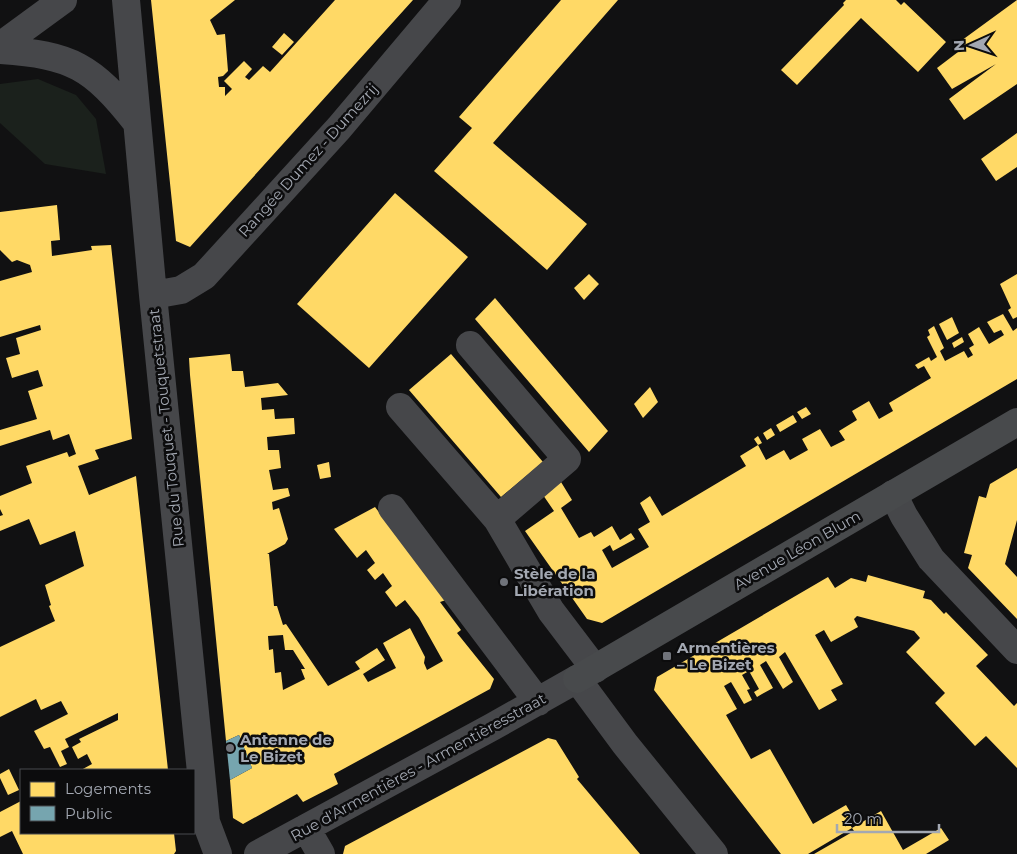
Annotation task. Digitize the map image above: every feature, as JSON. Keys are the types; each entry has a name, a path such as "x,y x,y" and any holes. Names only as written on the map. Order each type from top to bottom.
{"main road":[{"name":"Avenue Léon Blum","path":"586,674 1017,422"}],"street":[{"path":"0,46 63,0"},
{"name":"Rue du Touquet - Touquetstraat","path":"126,0 153,295 206,822 218,854"},
{"name":"Rangée Dumez - Dumezrij","path":"153,295 181,290 204,276 339,128 447,0"},
{"path":"0,50 42,54 61,59 79,67 109,90 137,123"},
{"path":"470,344 567,459 497,519"},
{"path":"400,407 497,519 625,744 714,854"},
{"path":"893,494 904,516 931,559 1017,650"},
{"path":"392,508 538,702"},
{"name":"Rue d'Armentières - Armentièresstraat","path":"258,854 586,674"},
{"path":"306,828 321,854"}],"shaded area":[{"path":"38,79 76,95 96,119 106,174 45,164 0,123 0,84"}],"building: Logements":[{"path":"151,0 235,0 210,20 217,35 225,34 228,71 223,76 218,77 219,87 225,87 225,96 232,89 224,81 244,61 252,69 245,77 249,80 263,66 270,72 335,0 413,0 190,247 176,241"},
{"path":"561,0 618,0 493,143 587,224 547,270 434,171 472,128 459,117"},
{"path":"846,0 896,0 901,5 904,2 946,42 918,72 861,18 797,85 781,70 844,5 843,3"},
{"path":"1017,0 1017,84 964,120 949,99 996,64 952,89 937,68 958,52 954,46"},
{"path":"284,33 294,42 282,55 272,47"},
{"path":"1017,133 1017,167 996,181 981,159"},
{"path":"395,193 468,257 369,368 297,304"},
{"path":"57,205 60,240 51,241 52,256 92,250 91,246 111,245 132,439 95,450 99,459 78,466 89,495 136,476 168,769 83,769 92,764 87,754 78,759 72,747 81,742 79,739 118,720 118,713 65,739 69,747 61,751 67,764 60,767 50,747 44,749 34,731 68,714 61,701 41,710 36,699 0,717 0,647 55,621 49,606 51,605 45,585 84,566 75,531 40,545 29,519 0,531 0,516 3,515 0,509 0,496 32,483 26,466 67,452 69,457 76,454 69,434 53,440 50,430 0,446 0,430 37,419 28,391 43,386 38,370 12,378 6,358 20,354 16,338 41,330 40,325 0,337 0,281 32,272 30,265 17,260 12,262 0,250 0,212"},
{"path":"589,274 599,284 584,300 574,288"},
{"path":"1017,274 1017,317 1013,319 1008,310 1011,308 1000,284"},
{"path":"495,298 608,431 589,452 475,319"},
{"path":"1003,314 1013,331 1017,328 1017,379 602,623 587,619 525,531 554,511 543,495 561,482 572,500 561,508 579,538 591,532 594,537 612,526 620,540 631,533 635,539 613,551 610,545 602,550 612,568 649,547 638,529 650,522 640,503 650,496 662,516 746,466 740,456 758,445 766,460 784,450 790,460 808,450 802,439 820,429 831,447 845,440 839,431 857,420 852,411 869,401 879,419 893,411 889,403 931,378 924,366 918,369 915,365 929,357 931,361 937,357 927,337 930,335 928,330 934,326 944,348 940,351 945,361 964,351 968,358 973,355 969,348 974,345 968,334 979,327 989,344 1004,335 1001,330 994,333 987,322"},
{"path":"952,317 959,333 947,340 939,324"},
{"path":"962,337 964,342 954,348 952,343"},
{"path":"230,354 232,371 243,371 245,387 278,383 288,395 261,398 262,410 274,409 275,419 294,418 295,434 267,437 268,450 279,450 281,468 269,470 273,490 288,488 290,496 272,502 273,510 279,508 288,539 285,544 267,554 269,554 274,606 277,606 283,625 286,624 328,686 360,669 355,662 377,648 385,660 363,674 368,682 396,668 383,643 410,628 425,657 424,663 427,670 443,661 419,618 405,600 396,607 385,592 392,586 383,573 375,580 367,570 375,563 366,550 357,558 334,529 375,507 446,600 440,602 461,630 457,633 494,679 490,689 334,774 338,784 303,802 297,794 243,824 233,818 230,780 252,768 239,735 226,741 189,358","holes":["283,635 285,650 293,650 305,669 301,669 305,679 283,690 281,672 275,673 273,649 269,650 268,636"]},
{"path":"451,354 543,462 501,497 409,390"},
{"path":"650,387 658,402 643,418 634,404"},
{"path":"806,407 811,414 802,419 797,412"},
{"path":"793,415 797,422 780,432 776,425"},
{"path":"771,428 775,435 767,440 763,433"},
{"path":"758,436 762,443 758,445 754,439"},
{"path":"329,462 331,477 320,479 317,465"},
{"path":"1017,468 1017,520 1005,564 1017,577 1017,619 968,568 972,555 964,553 979,496 986,498 990,484"},
{"path":"868,575 925,591 923,598 931,600 944,614 946,612 988,655 976,666 1014,706 1017,703 1017,768 986,736 975,746 935,703 945,693 906,652 920,638 914,631 857,616 854,619 858,627 831,642 824,630 815,635 843,684 831,690 837,700 819,710 785,652 779,657 793,682 783,689 766,661 760,665 773,688 757,697 754,692 759,689 749,671 742,675 750,689 747,690 752,700 744,704 731,682 724,686 737,709 726,715 751,759 770,749 813,824 846,805 852,815 846,818 852,828 808,854 781,854 654,690 657,677 828,577 835,588 851,578 866,582"},
{"path":"548,738 556,740 579,777 577,779 640,854 343,854 345,846"},
{"path":"9,769 19,790 8,795 0,774"},
{"path":"20,802 20,834 174,834 176,851 174,854 23,854 12,831 0,837 0,812"},
{"path":"881,811 903,850 941,828 949,840 926,854 814,854 854,831 852,828"}],"building: Public":[{"path":"239,735 252,768 230,780 226,741"}],"place":[{"name":"Stèle de la Libération","path":"504,582"},
{"name":"Armentières – Le Bizet","path":"667,656"},
{"name":"Antenne de Le Bizet","path":"230,748"}]}
